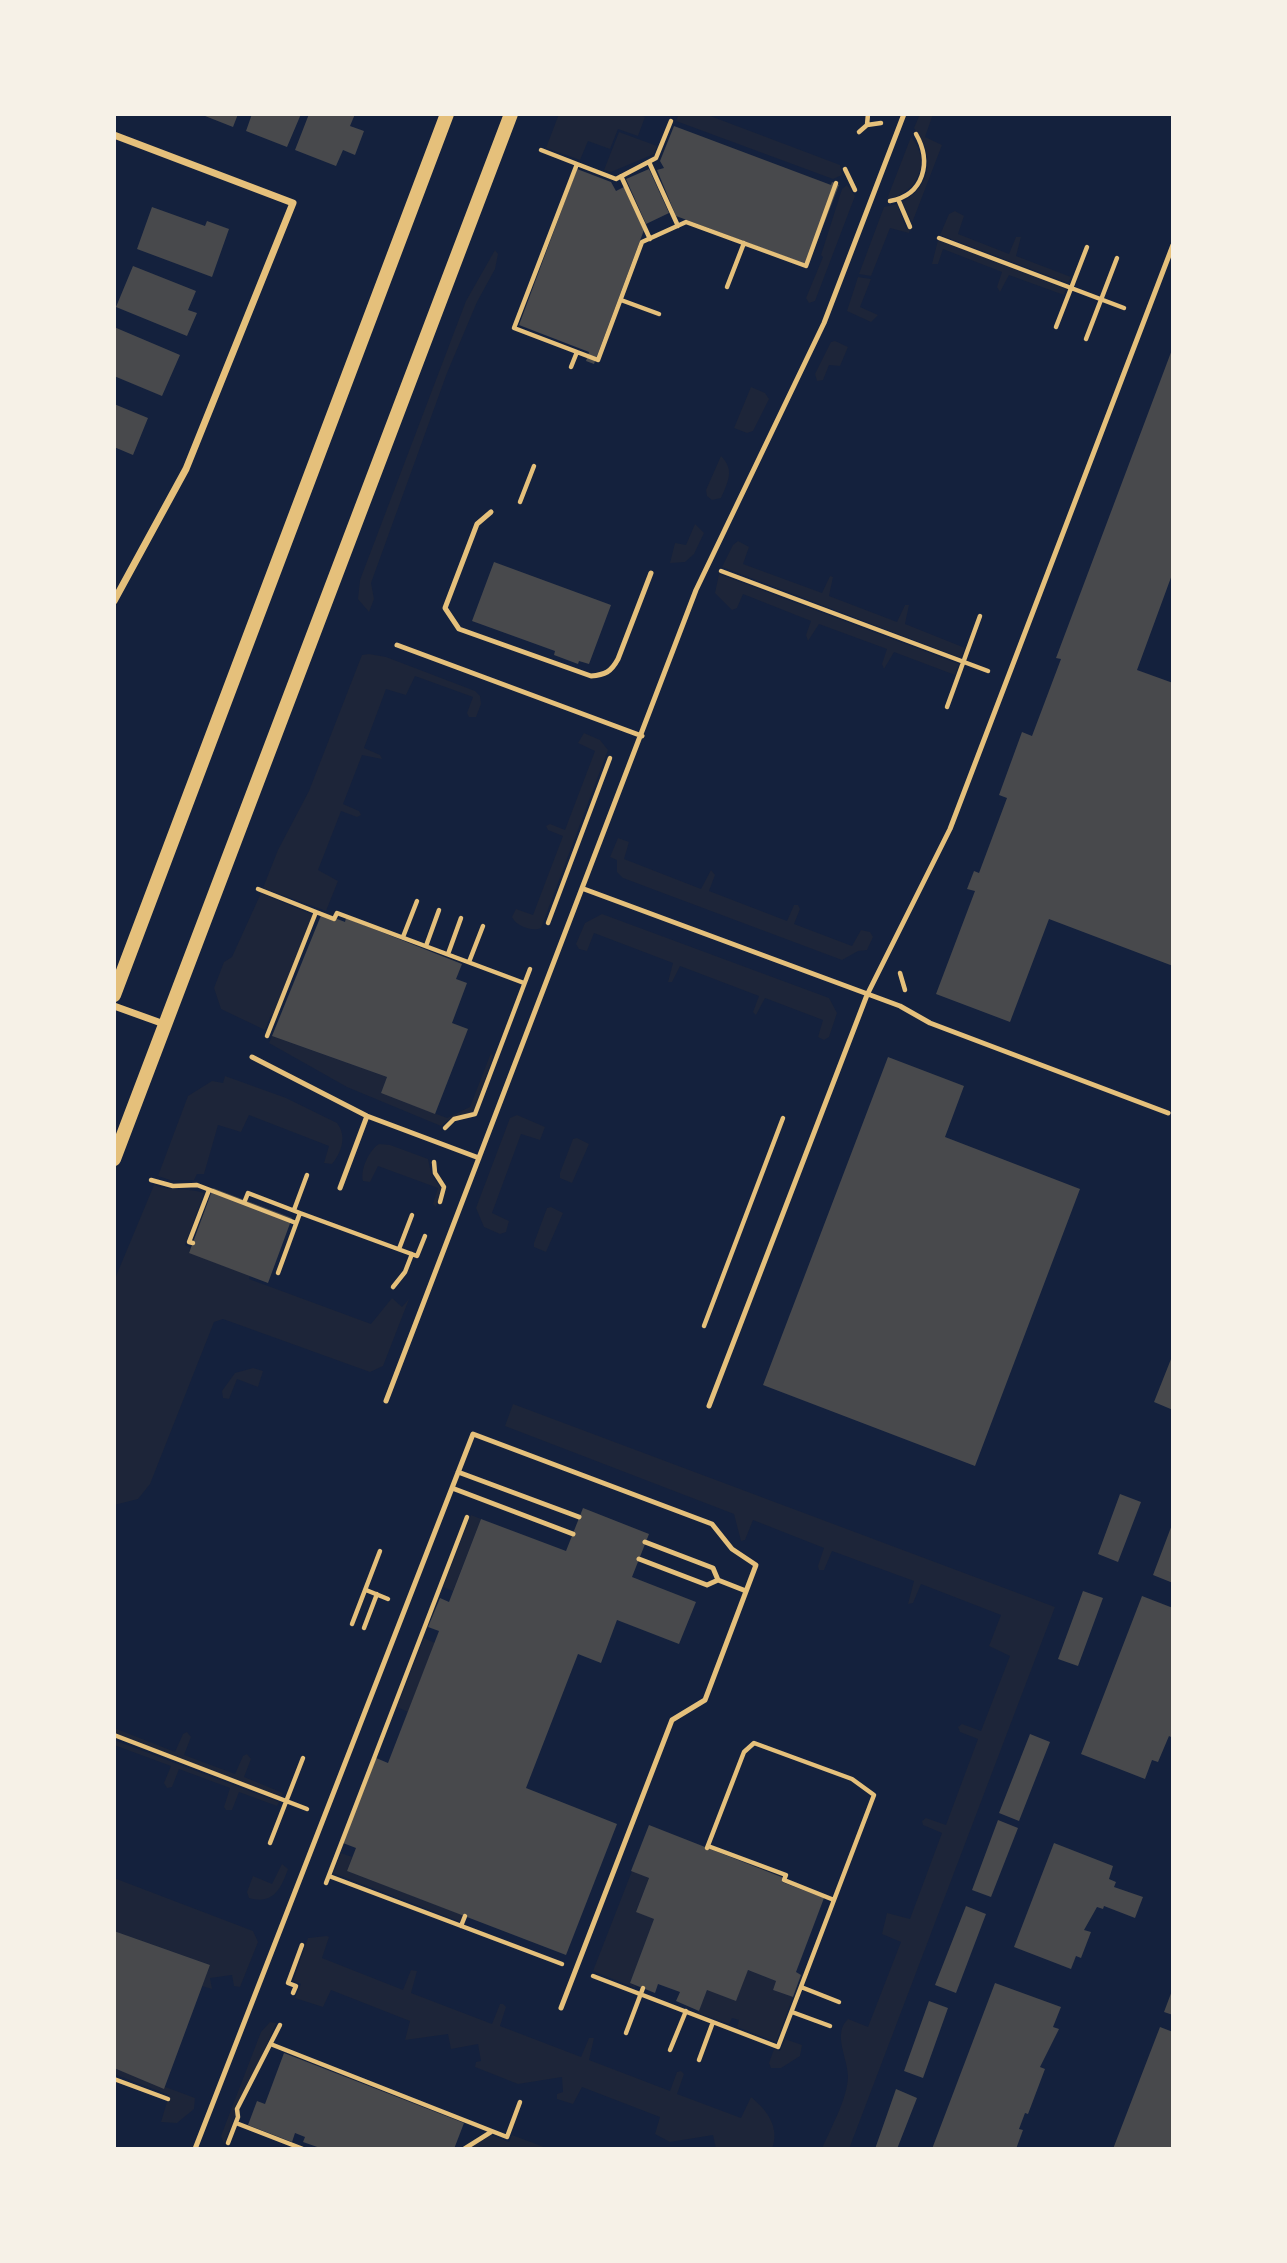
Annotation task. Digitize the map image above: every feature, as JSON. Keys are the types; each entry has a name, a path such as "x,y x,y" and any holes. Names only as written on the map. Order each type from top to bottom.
{"main road":[{"path":"114,995 447,114"},
{"path":"114,1158 511,114"}],"street":[{"path":"114,135 293,203 186,469 114,601"},
{"path":"114,1006 164,1024"}],"lane":[{"path":"386,1401 707,566 824,323 904,114"},
{"path":"709,1406 867,995 950,829 1173,245"},
{"path":"491,512 477,524 446,608 459,629 591,676 602,676 612,670 618,659 651,573"},
{"path":"397,645 642,736"},
{"path":"584,889 900,1006 930,1023 1167,1113"},
{"path":"252,1057 367,1116 480,1158"},
{"path":"340,1188 367,1116"},
{"path":"195,2149 473,1434 712,1524 732,1549 755,1565 705,1700 672,1720 561,2008"},
{"path":"458,1472 579,1517"},
{"path":"452,1488 573,1534"},
{"path":"645,1542 713,1568 718,1580"},
{"path":"639,1559 706,1585 718,1580 746,1591"}],"path":[{"path":"867,125 868,114"},
{"path":"541,150 616,179 656,158 671,121"},
{"path":"859,132 867,125 881,123"},
{"path":"890,201 914,191 923,175 925,155 916,134"},
{"path":"649,162 678,226"},
{"path":"577,164 514,328 598,360 642,242 686,222 806,266 836,183"},
{"path":"845,169 855,190"},
{"path":"621,176 650,239"},
{"path":"898,199 910,226"},
{"path":"939,237 1124,308"},
{"path":"727,287 744,243"},
{"path":"1056,327 1087,247"},
{"path":"1086,339 1116,258"},
{"path":"621,300 659,314"},
{"path":"571,367 577,352"},
{"path":"520,502 534,466"},
{"path":"707,566 988,671"},
{"path":"947,707 980,616"},
{"path":"548,923 610,758"},
{"path":"258,889 334,919 337,913 524,983"},
{"path":"403,937 417,901"},
{"path":"426,946 439,909"},
{"path":"267,1036 316,912"},
{"path":"448,954 461,918"},
{"path":"469,962 483,926"},
{"path":"445,1128 454,1119 475,1114 530,969"},
{"path":"900,973 905,990"},
{"path":"704,1326 783,1118"},
{"path":"434,1162 435,1173 444,1187 440,1202"},
{"path":"294,1210 307,1175"},
{"path":"151,1180 173,1186 187,1184 209,1190 296,1223"},
{"path":"192,1243 189,1242 209,1190"},
{"path":"244,1203 248,1193 417,1256 425,1236"},
{"path":"278,1273 300,1213"},
{"path":"399,1249 412,1215"},
{"path":"393,1287 405,1272 412,1254"},
{"path":"326,1883 467,1517"},
{"path":"352,1624 380,1551"},
{"path":"366,1590 388,1598"},
{"path":"364,1628 377,1594"},
{"path":"114,1735 307,1809"},
{"path":"593,1976 642,1991 778,2047 792,2011 874,1795 852,1779 761,1744 748,1745 707,1847 786,1875 784,1881 834,1900"},
{"path":"270,1843 303,1758"},
{"path":"329,1876 562,1964"},
{"path":"461,1926 465,1916"},
{"path":"293,1993 296,1986 288,1983 302,1945"},
{"path":"801,1987 839,2002"},
{"path":"626,2033 642,1991"},
{"path":"670,2049 686,2011"},
{"path":"792,2011 830,2026"},
{"path":"699,2060 713,2022"},
{"path":"228,2143 236,2123 237,2109 273,2045 280,2025"},
{"path":"273,2045 506,2137 520,2102"},
{"path":"114,2079 168,2099"},
{"path":"236,2123 303,2149"},
{"path":"464,2149 492,2131"}],"shaded area":[{"path":"559,114 637,114 645,117 638,136 618,129 610,149 588,141 580,160 546,148"},
{"path":"679,114 705,114 840,165 842,175 833,179 676,121"},
{"path":"920,114 933,114 925,137 942,145 912,223 902,202 919,187 927,169 925,148 914,128"},
{"path":"619,132 657,146 654,154 611,172 604,170"},
{"path":"911,137 920,156 918,175 907,191 887,199"},
{"path":"847,185 855,196 815,301 809,303 806,298 823,257 821,255 842,189"},
{"path":"897,204 906,228 910,229 909,233 890,228 871,276 859,274 884,207"},
{"path":"955,211 964,216 958,234 1009,254 1016,237 1021,237 1016,256 1071,277 1068,283 940,235 949,214"},
{"path":"938,240 1066,289 1064,295 1009,275 1000,292 997,287 1002,272 943,249 938,264 932,264"},
{"path":"495,250 498,254 495,269 477,302 447,373 371,583 374,599 369,612 358,599 360,580 466,301"},
{"path":"858,277 871,279 860,307 878,315 871,322 847,311"},
{"path":"831,342 848,347 840,366 829,365 823,380 817,381 815,374"},
{"path":"751,387 765,393 769,399 753,431 747,433 734,428"},
{"path":"721,456 728,466 729,476 721,498 712,500 707,496 706,490"},
{"path":"695,524 704,533 694,554 685,562 670,563 675,543 686,545"},
{"path":"738,541 749,547 743,564 822,593 830,576 833,577 829,596 897,622 905,605 909,605 905,624 965,648 961,658 722,567 733,545"},
{"path":"719,574 959,664 955,675 894,652 884,669 882,664 887,649 819,624 808,641 806,635 811,621 743,594 737,608 732,610 715,593"},
{"path":"362,655 386,657 475,691 480,696 481,704 476,717 469,717 467,713 473,697 415,676 406,695 386,689 364,748 380,755 382,759 362,755 343,804 359,811 361,815 357,817 341,811 318,870 338,881 326,911 263,888 278,850 309,791"},
{"path":"584,733 600,740 608,750 541,928 529,929 512,917 516,909 533,915 563,836 548,830 546,826 550,824 565,830 595,751 578,743"},
{"path":"618,838 629,842 624,859 701,889 711,870 715,875 709,891 787,921 794,905 798,905 800,909 794,924 852,946 861,930 870,932 873,937 867,950 858,951 842,960 623,878 617,872 617,860 610,857"},
{"path":"261,893 313,915 275,1014 271,1015 265,1030 221,1009 214,988 224,962 232,957"},
{"path":"602,914 829,998 837,1013 829,1037 824,1040 818,1037 823,1020 765,998 756,1015 753,1012 759,996 680,966 672,982 668,982 673,963 594,933 587,951 579,949 576,944 585,923"},
{"path":"272,1036 387,1077 381,1093 447,1118 470,1107 491,1053 493,1056 474,1112 453,1117 441,1126 347,1087 269,1043"},
{"path":"225,1076 286,1098 337,1123 342,1133 342,1144 332,1164 324,1163 329,1146 249,1115 241,1132 218,1125 204,1174 197,1174 194,1180 170,1180 158,1176 188,1096 212,1081 223,1083"},
{"path":"517,1115 545,1127 540,1140 521,1134 492,1213 509,1221 506,1232 500,1234 484,1227 476,1208 510,1118"},
{"path":"577,1138 589,1144 572,1183 560,1178 560,1173 573,1139"},
{"path":"379,1144 390,1145 428,1159 431,1173 441,1189 436,1207 433,1204 438,1188 378,1166 370,1182 363,1181 366,1161"},
{"path":"154,1185 204,1193 185,1245 191,1248 189,1252 250,1276 249,1279 371,1324 392,1298 402,1307 409,1299 383,1366 370,1372 223,1319 214,1322 150,1484 138,1499 114,1505 114,1281"},
{"path":"551,1207 563,1213 546,1252 534,1247 534,1243 547,1208"},
{"path":"253,1368 263,1371 258,1387 237,1379 229,1399 223,1398 222,1391 235,1373"},
{"path":"513,1404 1055,1607 849,2149 822,2149 847,2086 841,2032 848,2019 868,2027 901,1942 882,1934 887,1913 910,1919 942,1833 923,1825 922,1821 926,1818 946,1825 978,1739 960,1732 958,1727 962,1724 981,1731 1010,1656 989,1646 1001,1615 921,1584 913,1603 908,1604 914,1581 832,1551 824,1570 819,1570 824,1548 753,1520 745,1540 741,1541 734,1514 505,1426"},
{"path":"471,1515 481,1519 453,1591 443,1587"},
{"path":"424,1638 435,1643 408,1712 397,1707"},
{"path":"114,1728 175,1752 183,1734 187,1732 191,1737 184,1755 235,1774 243,1756 247,1754 251,1759 244,1777 283,1793 281,1797 114,1733"},
{"path":"114,1740 279,1802 277,1806 239,1792 232,1810 226,1810 224,1807 230,1788 179,1769 172,1787 167,1788 164,1783 171,1766 114,1745"},
{"path":"341,1853 352,1857 347,1871 463,1915 461,1922 333,1873"},
{"path":"282,1864 288,1869 275,1894 264,1899 249,1898 247,1892 253,1876 272,1884"},
{"path":"632,1871 649,1878 636,1911 654,1919 630,1983 636,1986 635,1988 593,1971"},
{"path":"114,1878 253,1931 258,1942 240,1987 234,1986 232,1975 210,1978 212,1989 202,1986 210,1965 114,1931"},
{"path":"329,1937 322,1958 403,1990 411,1970 417,1971 411,1993 492,2024 500,2004 503,2004 506,2007 500,2026 581,2057 589,2038 594,2038 589,2060 670,2091 677,2072 681,2071 684,2074 677,2094 741,2118 751,2097 771,2120 774,2134 772,2149 716,2149 713,2135 670,2142 655,2134 660,2117 582,2087 573,2104 557,2099 557,2094 563,2092 562,2077 518,2084 475,2067 476,2062 481,2061 478,2044 451,2049 448,2034 405,2040 410,2021 331,1990 323,2007 295,1998 301,1984 293,1981 308,1938"},
{"path":"748,1970 776,1981 773,1990 793,1997 776,2042 737,2027 739,2020 732,2018 729,2024 698,2013 707,1990"},
{"path":"270,2022 276,2023 253,2077 235,2106 235,2116 224,2144 221,2136 261,2032"},
{"path":"785,2039 802,2045 800,2056 781,2068 771,2068 769,2063 774,2049 780,2051"},
{"path":"114,2068 195,2098 194,2109 177,2123 161,2122 169,2095 114,2074"},
{"path":"491,2135 509,2142 512,2135 549,2149 468,2149"}],"building":[{"path":"200,114 238,114 233,127"},
{"path":"252,114 301,114 287,147 246,131"},
{"path":"309,114 355,114 350,126 364,131 355,155 343,150 336,166 295,150"},
{"path":"674,126 831,185 832,182 839,185 808,265 676,216 657,170 664,168 660,161"},
{"path":"577,169 611,182 616,191 624,187 644,230 594,364 586,361 589,352 519,325"},
{"path":"649,169 669,213 646,224 626,179"},
{"path":"152,207 205,226 207,221 229,229 212,277 137,249"},
{"path":"133,266 196,291 188,310 197,313 187,336 116,307"},
{"path":"114,327 180,355 162,396 114,376"},
{"path":"1173,347 1173,572 1137,670 1173,683 1173,966 1049,919 1010,1022 936,994 975,891 967,889 974,871 979,873 1007,798 999,795 1022,732 1032,736 1061,659 1056,658"},
{"path":"114,404 148,418 133,455 114,447"},
{"path":"494,562 611,605 589,664 579,661 578,664 554,655 555,651 472,621"},
{"path":"322,913 345,922 346,918 462,964 456,979 467,983 452,1023 468,1029 435,1114 381,1093 387,1077 272,1036"},
{"path":"888,1057 964,1086 945,1137 1080,1189 975,1466 763,1385"},
{"path":"213,1188 292,1218 268,1283 189,1253"},
{"path":"1173,1354 1173,1410 1154,1402"},
{"path":"1120,1494 1141,1502 1118,1562 1098,1554"},
{"path":"583,1508 649,1534 632,1577 696,1602 679,1644 617,1620 601,1663 578,1654 526,1788 617,1824 566,1955 347,1871 356,1848 343,1843 376,1758 388,1763 439,1631 428,1627 440,1598 449,1602 481,1519 566,1551"},
{"path":"1173,1522 1173,1583 1153,1575"},
{"path":"1083,1591 1103,1598 1078,1666 1058,1659"},
{"path":"1142,1596 1173,1608 1173,1732 1158,1762 1152,1760 1145,1779 1081,1754"},
{"path":"1030,1734 1050,1742 1019,1821 999,1813"},
{"path":"998,1820 1018,1828 991,1897 972,1890"},
{"path":"649,1825 784,1878 782,1882 824,1898 796,1972 801,1975 793,1997 773,1990 776,1981 748,1970 736,2001 707,1990 699,2011 676,2001 680,1992 658,1984 655,1993 630,1983 654,1919 636,1912 649,1878 631,1871"},
{"path":"1054,1843 1113,1866 1109,1879 1116,1882 1114,1887 1143,1897 1135,1918 1104,1906 1103,1909 1097,1907 1084,1930 1091,1932 1081,1958 1076,1956 1071,1969 1014,1947"},
{"path":"966,1906 986,1914 956,1993 935,1985"},
{"path":"114,1931 210,1965 164,2089 114,2068"},
{"path":"995,1983 1061,2007 1053,2027 1059,2029 1040,2067 1045,2069 1028,2114 1025,2113 1019,2129 1023,2130 1016,2149 932,2149"},
{"path":"1173,1988 1173,2015 1164,2012"},
{"path":"929,2001 948,2008 923,2078 904,2071"},
{"path":"1160,2027 1173,2032 1173,2149 1113,2149"},
{"path":"284,2053 464,2123 454,2149 323,2149 303,2142 305,2137 295,2133 292,2142 248,2125 257,2101 265,2104"},
{"path":"896,2089 917,2098 897,2149 875,2149"}]}
